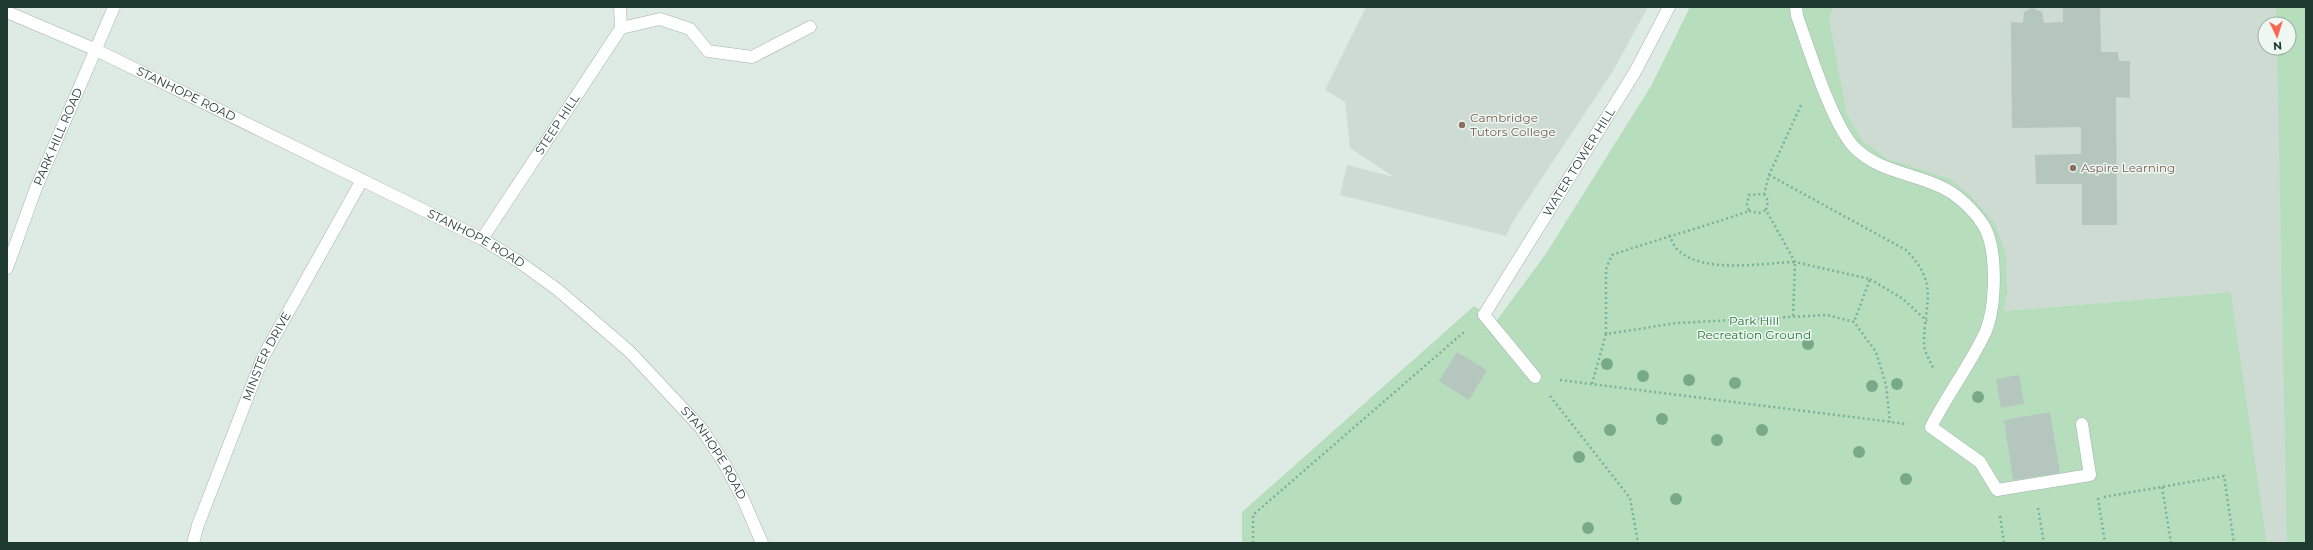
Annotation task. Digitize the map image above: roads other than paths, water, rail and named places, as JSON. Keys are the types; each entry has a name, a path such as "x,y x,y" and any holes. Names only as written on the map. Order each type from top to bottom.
{"street":[{"name":"PARK HILL ROAD","path":"7,268 36,188 94,49 114,7"},
{"path":"620,7 621,28 660,19 690,29 708,50 752,57 810,27"},
{"name":"WATER TOWER HILL","path":"1535,377 1484,315 1635,72 1669,7"},
{"path":"1796,7 1797,16 1836,118 1854,148 1883,167 1940,186 1964,203 1984,227 1993,257 1993,294 1985,331 1931,427 1980,462 1997,490 2090,475 2082,424"},
{"name":"STANHOPE ROAD","path":"7,12 94,49 482,239 558,290 593,318 630,352 696,423 727,469 746,505 762,543"},
{"name":"STEEP HILL","path":"482,239 621,28"},
{"name":"MINSTER DRIVE","path":"193,543 198,525 263,357 362,180"}],"place":[{"name":"Cambridge Tutors College","path":"1462,125"},
{"name":"Aspire Learning","path":"2073,168"}],"park label":[{"name":"Park Hill Recreation Ground","path":"1754,328"}]}
